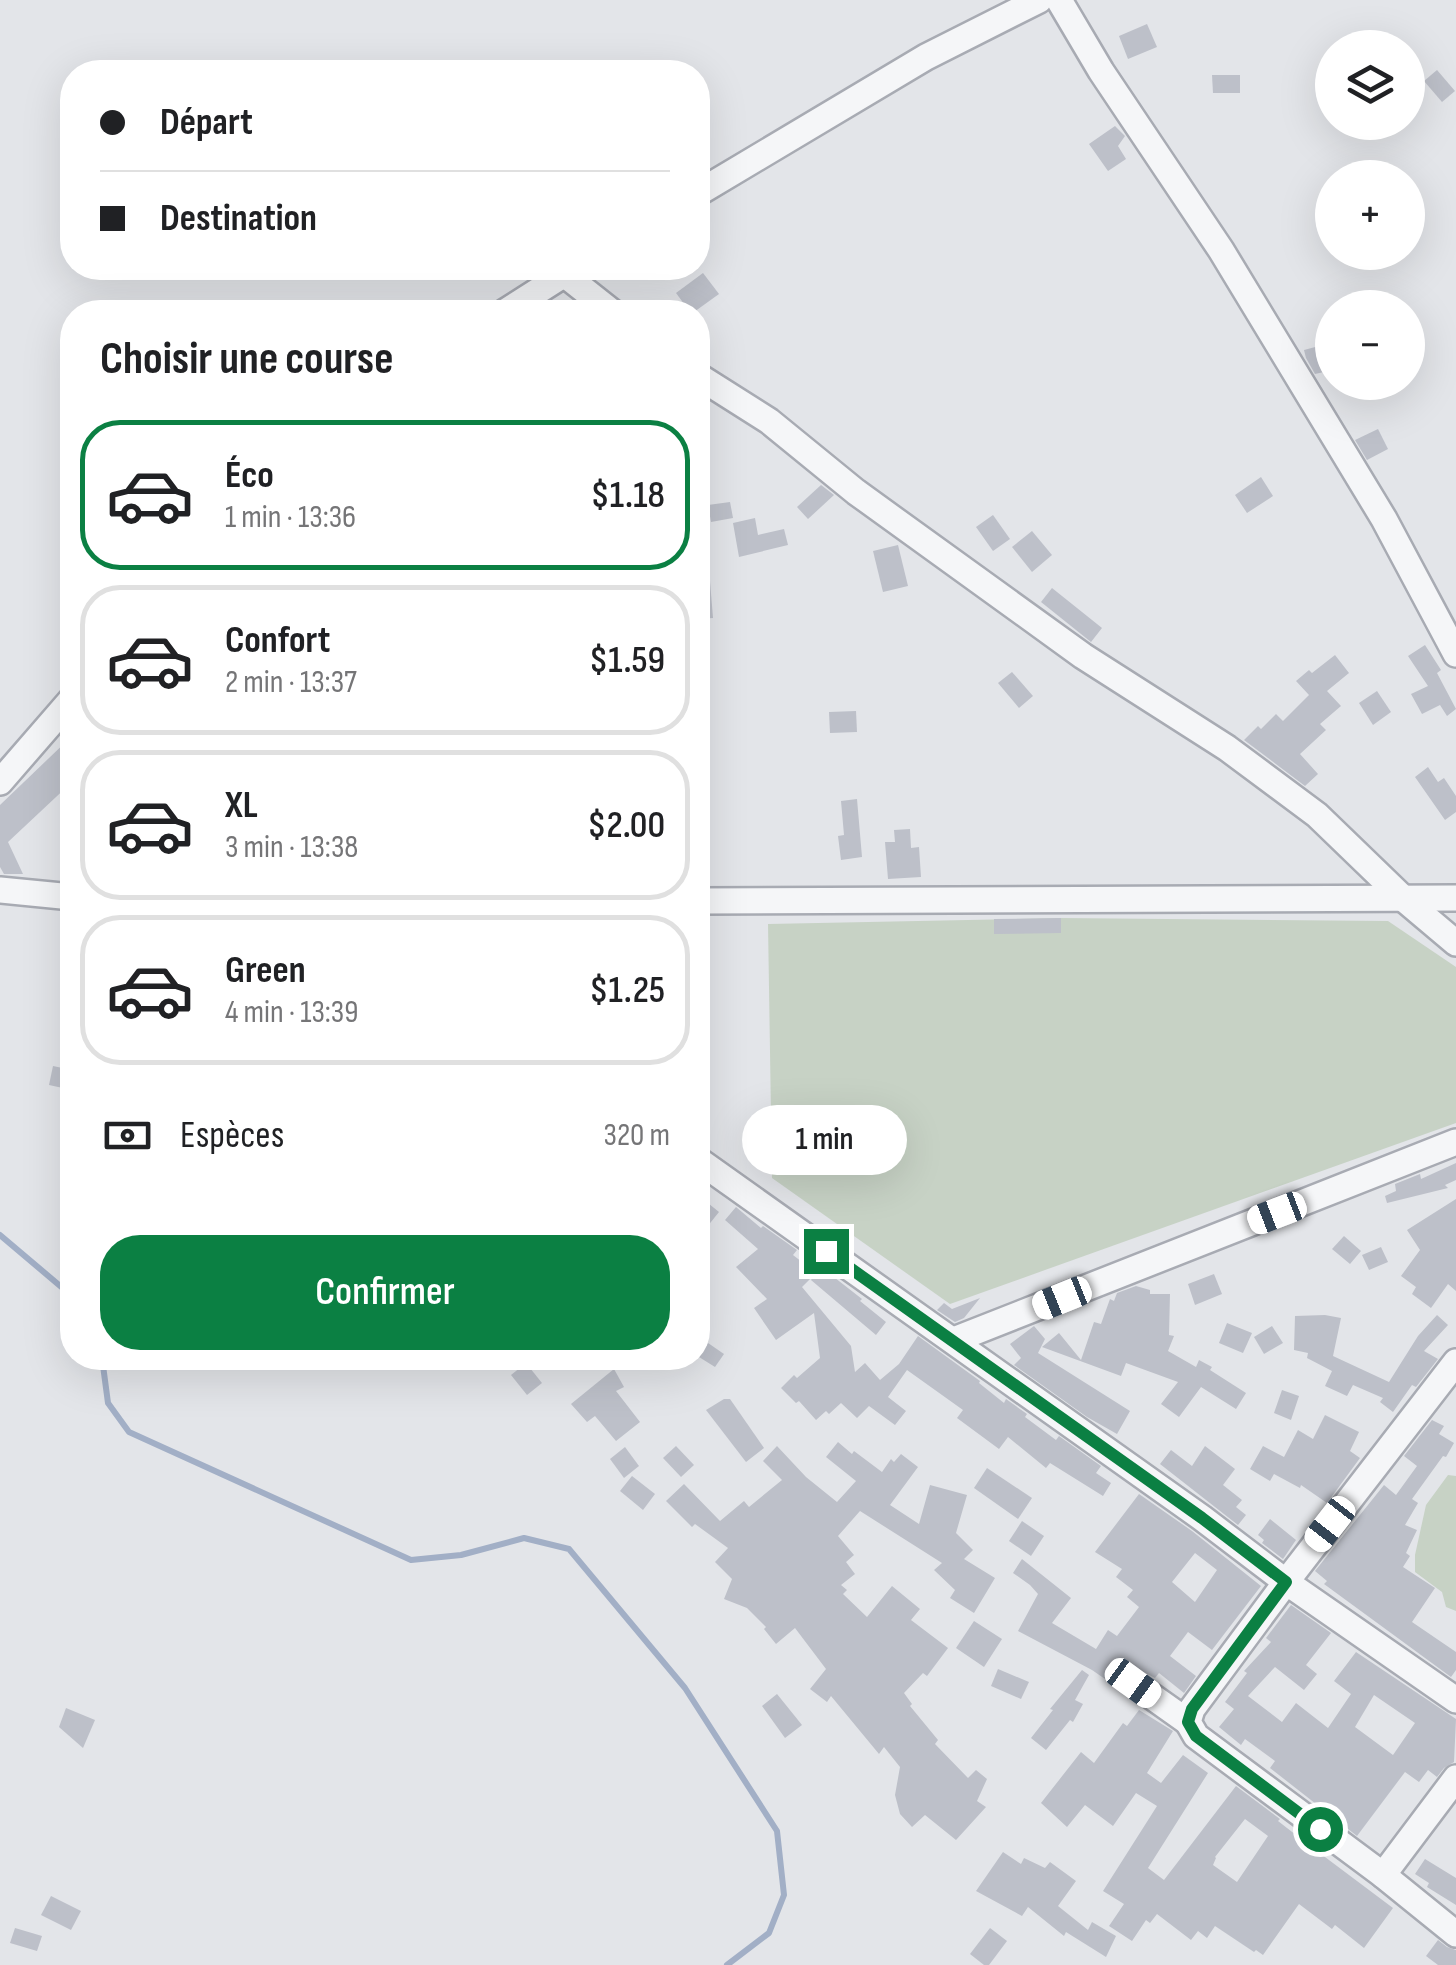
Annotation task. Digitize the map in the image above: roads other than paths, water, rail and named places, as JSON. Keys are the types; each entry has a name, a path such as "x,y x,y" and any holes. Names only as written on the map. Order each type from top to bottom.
{"street":[{"path":"710,186 926,56 1038,0"},
{"path":"1059,0 1101,71 1252,300 1384,519 1456,654"},
{"path":"524,300 555,280"},
{"path":"578,280 599,300"},
{"path":"710,384 769,421 870,502 1083,656 1227,748 1317,814 1405,900 1456,943"},
{"path":"0,782 60,719"},
{"path":"0,890 60,896"},
{"path":"710,901 1456,898"},
{"path":"954,1340 1456,1142"},
{"path":"710,1168 1456,1700"},
{"path":"1188,1722 1192,1709 1286,1582 1451,1378"},
{"path":"1133,1683 1188,1722 1196,1736 1456,1934"},
{"path":"1382,1875 1456,1778"}],"waterway":[{"path":"0,1235 60,1286"},
{"path":"104,1370 108,1403 129,1432 411,1560 461,1555 524,1538 569,1549 685,1688 777,1831 784,1895 769,1933 727,1965"}]}
